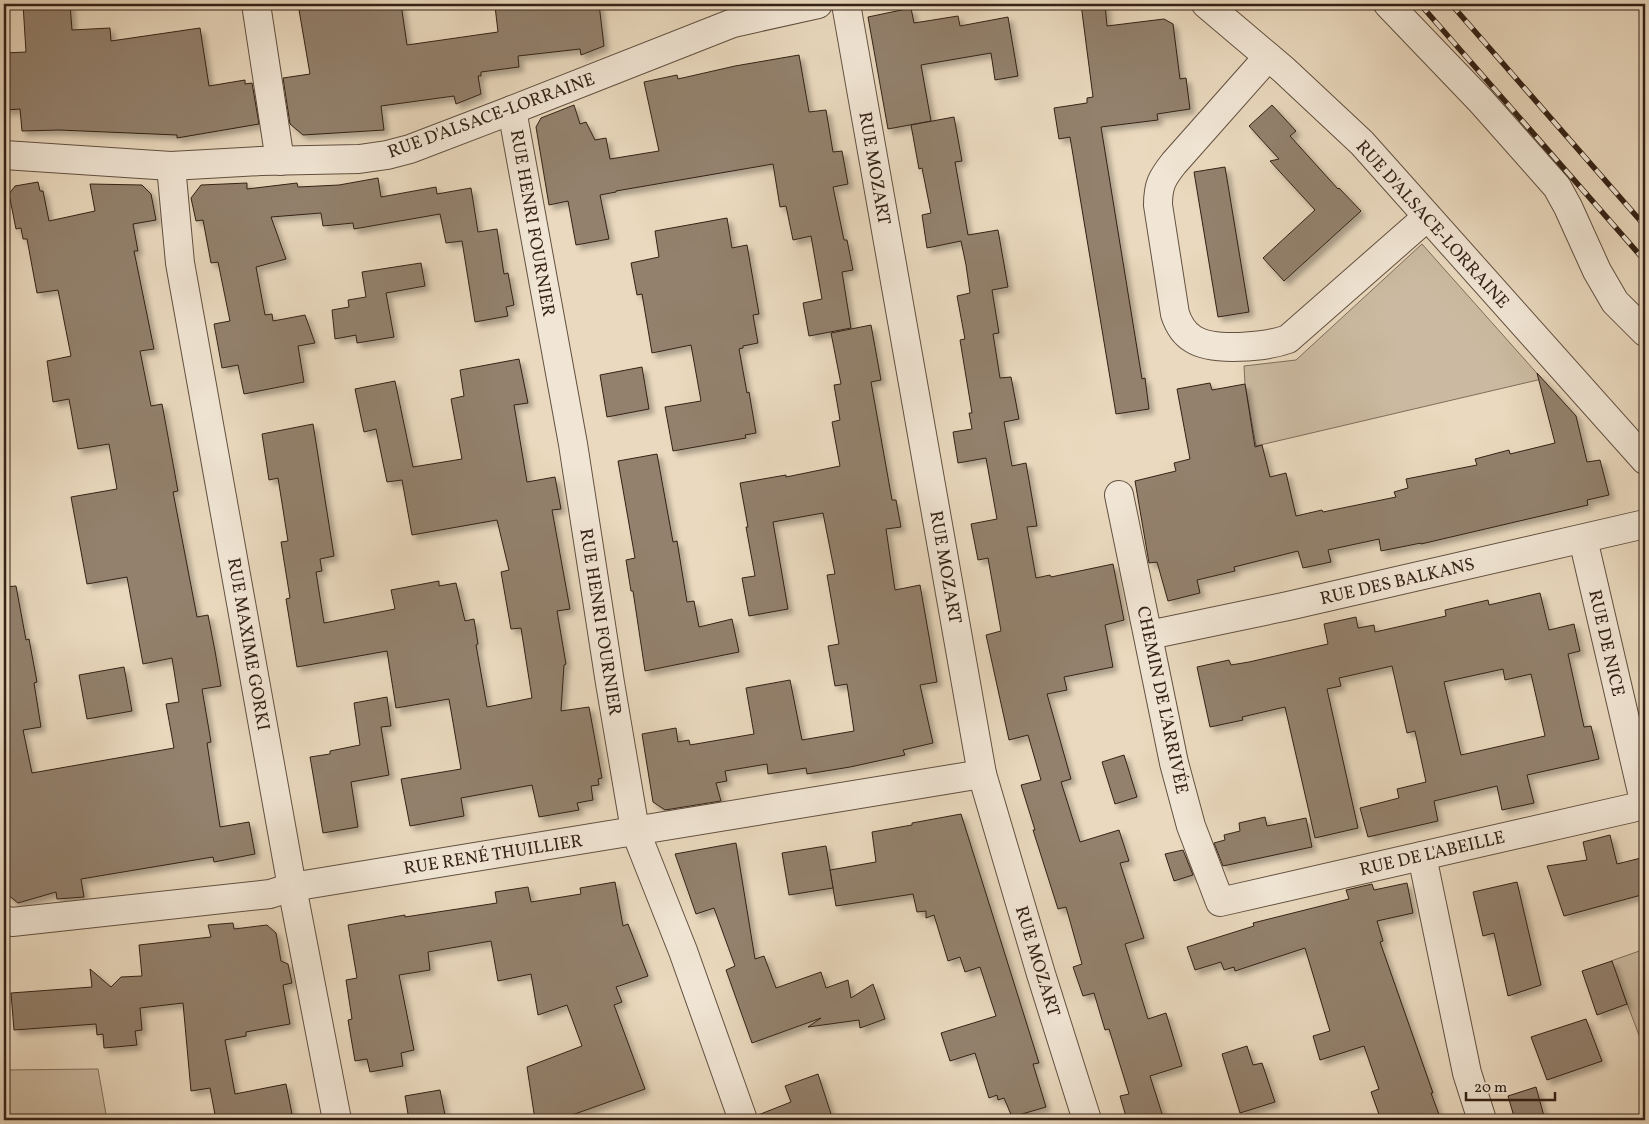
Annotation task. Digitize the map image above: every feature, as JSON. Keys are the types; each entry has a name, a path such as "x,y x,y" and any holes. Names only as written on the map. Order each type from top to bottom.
{"street":[{"path":"256,4 280,161"},
{"name":"RUE D'ALSACE-LORRAINE","path":"4,155 170,166 359,159 387,155 512,110 733,23 818,4"},
{"name":"RUE MOZART","path":"846,4 982,774 1038,965 1087,1120"},
{"name":"RUE D'ALSACE-LORRAINE","path":"1206,4 1268,57 1362,143 1645,460"},
{"path":"1388,4 1480,100 1557,187 1614,302 1645,332"},
{"path":"1268,57 1174,163 1158,188 1158,205 1175,314 1185,332 1193,339 1203,343 1239,347 1276,344 1288,339 1427,217"},
{"name":"RUE HENRI FOURNIER","path":"512,110 573,444 635,830 683,951 743,1120"},
{"name":"RUE MAXIME GORKI","path":"170,166 180,263 292,887 337,1120"},
{"name":"CHEMIN DE L'ARRIVÉE","path":"1119,495 1149,634 1174,764 1191,826 1220,902"},
{"name":"RUE DES BALKANS","path":"1149,634 1288,606 1645,524"},
{"name":"RUE DE NICE","path":"1584,539 1645,805"},
{"name":"RUE RENÉ THUILLIER","path":"4,920 12,922 270,894 292,887 982,774"},
{"name":"RUE DE L'ABEILLE","path":"1220,902 1645,805"},
{"path":"1422,856 1467,1073 1482,1120"}],"shaded area":[{"path":"1422,244 1542,379 1256,446 1245,384 1244,366 1296,360"},
{"path":"1645,949 1645,1051 1611,961"},
{"path":"98,1069 107,1120 4,1120 4,1070"}],"building":[{"path":"23,4 70,4 72,30 110,28 111,41 200,28 209,86 245,80 245,84 252,83 259,124 177,138 177,135 59,130 22,131 20,109 4,110 4,53 26,52"},
{"path":"298,4 401,4 407,45 498,32 495,6 515,4 599,4 604,46 581,55 580,49 518,56 519,67 481,72 481,76 478,76 481,94 456,104 454,96 381,106 384,130 303,135 290,124 283,78 310,74"},
{"path":"1081,4 1105,4 1107,26 1164,19 1173,24 1180,79 1186,78 1190,109 1157,114 1158,120 1101,127 1142,379 1145,378 1149,409 1116,414 1070,137 1059,139 1054,108 1087,103 1087,98 1093,97"},
{"path":"911,8 914,23 958,16 960,26 1008,17 1018,76 995,80 991,53 921,65 931,121 888,129 868,17"},
{"path":"799,55 809,112 826,110 833,152 842,151 848,184 833,187 844,240 847,240 853,270 842,272 851,328 809,336 803,303 822,299 811,236 793,240 786,206 780,207 773,164 600,195 609,239 576,245 568,201 549,205 536,127 541,118 574,105 580,124 586,122 595,140 606,138 610,159 659,151 644,82 677,75 678,79 735,66"},
{"path":"1272,105 1296,131 1290,136 1338,189 1361,211 1284,281 1263,258 1315,210 1270,161 1279,159 1249,126"},
{"path":"954,117 962,161 955,162 968,235 998,230 1008,287 992,290 999,333 993,334 1000,378 1011,377 1019,419 1004,422 1012,466 1026,463 1037,526 1027,527 1036,578 1050,575 1051,577 1113,564 1124,620 1105,625 1113,667 1064,677 1067,690 1047,694 1071,779 1061,782 1080,842 1119,830 1129,861 1120,863 1144,938 1125,944 1148,1019 1166,1013 1182,1066 1150,1076 1164,1120 1127,1120 1120,1096 1129,1094 1109,1029 1105,1030 1094,993 1083,996 1073,967 1082,964 1066,907 1058,909 1021,785 1041,780 1028,735 1009,740 986,635 1001,631 988,558 978,560 971,524 997,519 986,458 958,463 953,432 972,429 969,413 972,413 960,340 965,339 957,296 970,293 966,265 961,241 927,248 922,215 931,213 922,168 919,169 911,125"},
{"path":"1225,167 1249,312 1218,317 1194,172"},
{"path":"378,178 381,197 436,187 437,194 471,188 478,232 497,229 504,274 508,273 514,305 506,307 508,316 475,322 462,241 446,243 440,214 354,229 353,223 323,226 321,213 271,217 286,259 256,267 265,315 272,314 273,321 305,315 315,343 298,346 304,382 244,394 238,365 222,368 214,324 230,321 218,262 211,263 203,220 196,221 191,198 201,185 247,183 247,189 297,183 298,187 339,185"},
{"path":"38,182 40,191 43,191 49,221 95,211 90,184 142,185 151,194 156,220 133,224 138,251 134,251 154,349 140,351 151,406 162,404 178,491 173,492 197,617 208,615 221,686 202,689 211,742 207,743 220,827 249,822 255,854 214,862 213,857 81,879 84,897 57,899 56,892 18,903 8,895 4,872 4,587 16,586 26,640 29,639 37,682 34,683 41,727 23,730 32,773 174,748 166,704 179,702 172,658 143,664 127,577 87,584 71,497 117,489 109,444 78,449 69,399 53,402 47,361 71,356 58,290 37,293 27,239 23,239 21,228 16,229 9,194 15,186"},
{"path":"727,218 732,248 747,245 759,314 753,315 758,343 743,346 743,348 739,349 756,433 745,435 746,438 673,451 665,407 701,401 691,345 652,353 642,294 637,295 631,263 659,257 655,231"},
{"path":"421,263 425,286 386,293 394,337 357,343 356,335 335,339 332,310 349,307 348,300 366,297 362,272"},
{"path":"871,325 881,380 871,382 892,500 896,500 901,527 886,529 895,590 920,585 937,682 920,685 933,743 903,750 905,755 807,774 806,768 768,774 767,764 725,771 727,781 716,783 721,801 665,810 653,802 642,734 676,728 678,742 689,740 690,745 754,734 746,688 790,680 802,740 854,731 847,684 835,686 828,646 839,644 827,575 835,574 823,513 773,522 788,609 749,616 742,578 755,576 740,483 786,475 786,477 840,466 832,422 840,420 834,385 841,384 831,333"},
{"path":"519,359 528,403 514,405 527,482 555,477 561,509 552,510 570,609 557,611 566,664 564,665 561,711 589,707 602,778 598,779 599,785 591,786 593,800 577,803 579,810 539,817 532,785 461,798 464,816 410,826 401,779 461,769 449,699 396,708 387,651 297,667 286,599 290,598 281,542 288,541 278,478 269,480 262,434 313,424 334,556 320,559 322,571 316,572 324,623 395,609 391,590 439,581 439,586 456,583 465,621 474,619 478,644 476,645 487,707 532,698 521,628 511,629 501,572 509,570 497,520 412,535 402,480 387,482 376,429 364,432 355,389 395,381 413,467 462,459 451,399 464,396 460,370"},
{"path":"642,367 649,409 607,417 600,375"},
{"path":"1537,373 1576,416 1587,462 1600,460 1609,495 1587,500 1588,505 1421,544 1381,551 1379,539 1328,550 1331,562 1303,568 1298,551 1234,567 1235,571 1197,580 1200,593 1168,601 1157,562 1149,563 1135,481 1176,471 1174,463 1190,459 1177,389 1210,383 1212,390 1245,384 1255,447 1262,445 1270,477 1286,473 1296,516 1396,497 1394,492 1408,488 1406,479 1477,465 1475,459 1509,450 1510,454 1555,443"},
{"path":"657,454 673,542 677,541 687,602 694,601 699,627 732,619 739,652 645,671 633,591 631,591 626,560 635,558 618,461"},
{"path":"1540,593 1549,630 1574,624 1580,651 1568,654 1584,727 1591,726 1599,759 1527,775 1534,803 1502,810 1497,786 1434,801 1438,821 1368,837 1360,808 1399,798 1397,789 1426,782 1415,731 1407,733 1392,666 1339,678 1341,686 1327,689 1358,828 1315,838 1285,707 1242,717 1243,720 1210,727 1197,667 1229,660 1231,665 1249,662 1328,644 1324,624 1356,617 1358,628 1374,625 1375,632 1446,616 1445,610 1488,600 1489,605","holes":["1503,669 1505,680 1531,674 1545,736 1461,755 1444,682"]},
{"path":"124,667 132,711 87,719 79,675"},
{"path":"387,697 391,726 381,727 389,775 351,782 358,827 323,833 310,757 330,754 330,751 360,745 354,703"},
{"path":"1124,755 1137,797 1115,804 1102,762"},
{"path":"961,814 1039,1063 1033,1064 1046,1107 1012,1117 1004,1098 998,1100 997,1095 989,1098 975,1053 950,1061 941,1033 996,1016 980,967 965,972 960,957 948,961 934,915 926,918 926,911 917,912 913,894 836,906 830,870 876,862 872,832"},
{"path":"1265,817 1267,826 1306,818 1312,847 1223,866 1214,843 1225,840 1224,835 1240,831 1239,823"},
{"path":"1610,835 1617,864 1645,857 1645,894 1564,916 1547,866 1587,860 1583,842"},
{"path":"736,843 755,959 764,956 776,988 821,972 826,988 848,980 851,998 873,984 885,1019 860,1028 859,1020 808,1027 821,1018 752,1043 726,970 735,966 714,908 696,914 675,854"},
{"path":"826,846 833,888 789,895 782,853"},
{"path":"1183,850 1193,875 1174,881 1165,854"},
{"path":"615,882 623,926 628,924 648,976 616,987 622,1002 614,1005 645,1089 558,1120 535,1120 527,1067 582,1046 567,1005 538,1015 531,974 498,981 491,941 428,952 430,970 399,975 414,1050 401,1053 403,1066 370,1072 367,1059 355,1061 348,1020 352,1019 346,980 357,978 348,925 405,915 405,917 497,903 495,892 528,887 531,902 581,894 580,888"},
{"path":"1517,882 1541,985 1508,996 1494,933 1483,936 1473,892"},
{"path":"1407,883 1413,913 1377,921 1383,941 1380,942 1441,1120 1381,1120 1371,1092 1379,1089 1364,1046 1320,1060 1313,1036 1330,1031 1305,948 1235,971 1234,967 1224,970 1221,962 1195,970 1187,947 1254,926 1253,923 1349,899 1346,890 1372,884 1374,890"},
{"path":"233,923 234,929 267,925 276,933 281,961 288,964 292,983 283,985 290,1024 246,1032 246,1036 225,1040 235,1094 286,1084 292,1114 258,1120 216,1120 210,1088 191,1091 183,1003 140,1008 142,1030 135,1031 137,1045 104,1048 103,1034 97,1035 96,1024 14,1030 11,993 92,987 90,969 111,987 121,977 142,976 139,945 211,937 208,925"},
{"path":"1612,961 1627,1004 1597,1015 1582,971"},
{"path":"1586,1019 1602,1061 1547,1080 1531,1037"},
{"path":"1247,1046 1253,1065 1262,1063 1275,1102 1240,1113 1222,1054"},
{"path":"818,1074 833,1120 758,1120 758,1115 791,1102 785,1086"},
{"path":"1536,1087 1545,1120 1515,1120 1508,1096"},
{"path":"440,1090 446,1120 409,1120 405,1096"}],"railway":[{"path":"1420,4 1645,261"},
{"path":"1451,4 1645,226"}]}
